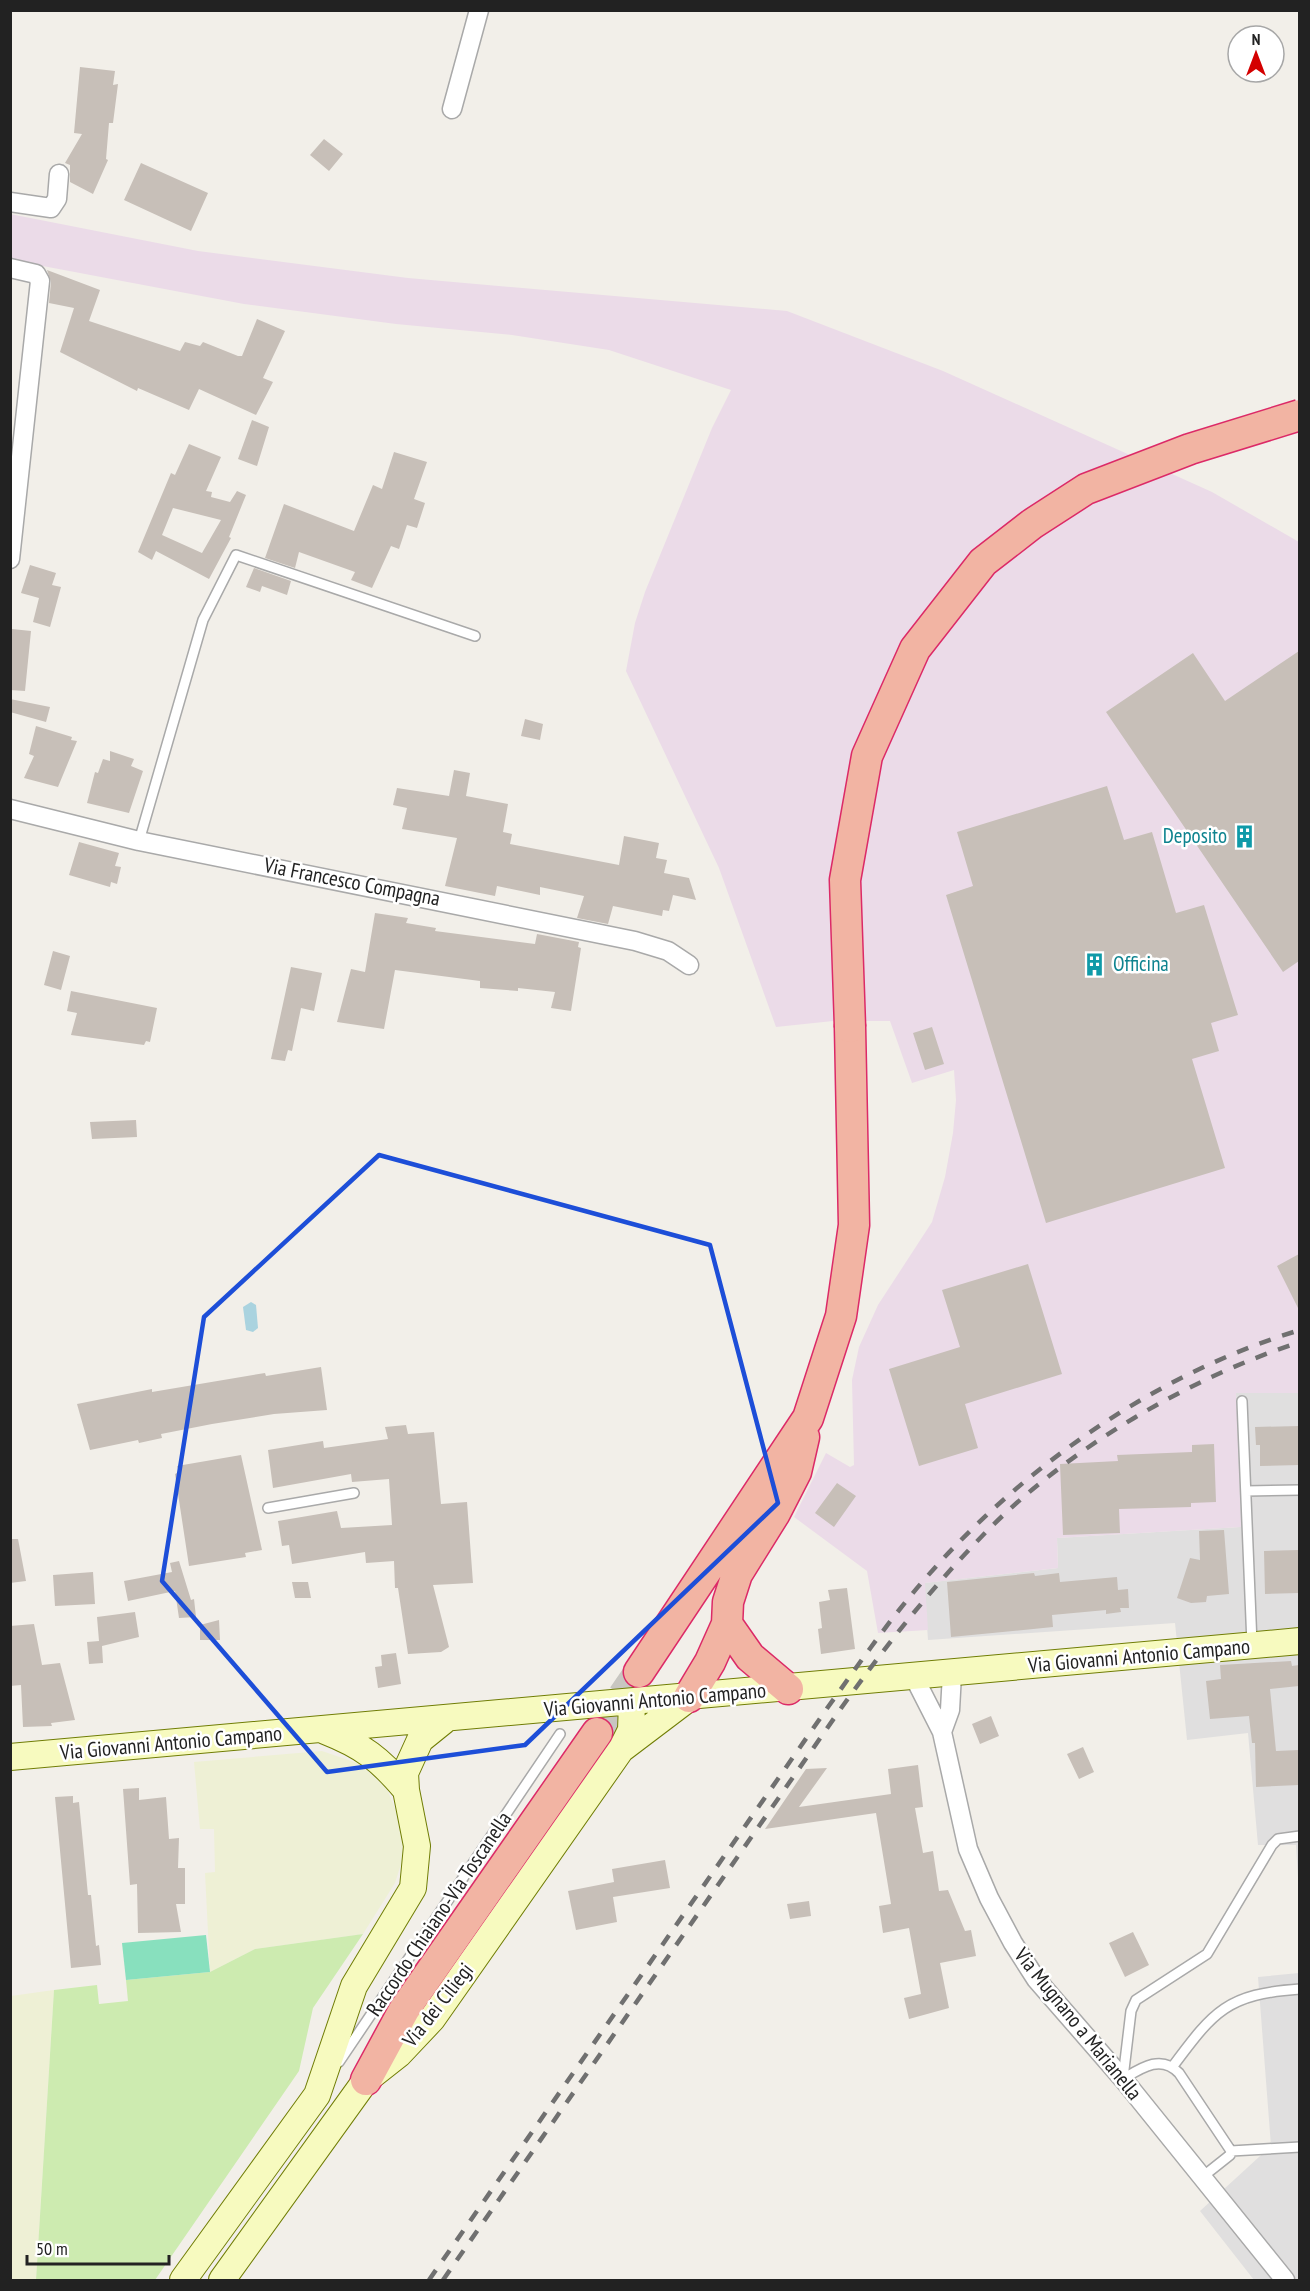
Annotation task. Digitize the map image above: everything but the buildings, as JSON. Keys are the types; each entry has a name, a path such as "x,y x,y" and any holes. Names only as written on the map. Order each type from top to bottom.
{"highway":[{"path":"689,1697 710,1662 727,1623 728,1602 737,1574 776,1513 796,1472 808,1418 841,1316 854,1225 845,880 867,756 915,649 983,562 1032,524 1086,489 1190,449 1299,415"},
{"path":"639,1672 808,1418"},
{"path":"727,1623 750,1657 788,1689"},
{"path":"366,2080 404,2010 597,1733"}],"main road":[{"name":"Via Giovanni Antonio Campano","path":"10,1757 788,1689 1299,1641"},
{"name":"Via dei Ciliegi","path":"622,1748 689,1697"},
{"name":"Via dei Ciliegi","path":"222,2280 366,2080 399,2054 432,2019 622,1748 631,1730 632,1702"},
{"path":"183,2280 317,2095 354,1986 413,1888 417,1846 405,1773 420,1740 446,1719"},
{"path":"322,1730 345,1739 383,1762 406,1790"}],"street":[{"path":"452,108 479,10"},
{"path":"10,202 51,207 57,199 59,174"},
{"path":"10,268 36,274 40,281 10,560"},
{"name":"Via Francesco Compagna","path":"10,809 139,841 406,892 635,941 668,951 690,965"},
{"name":"Via Mugnano a Marianella","path":"942,1732 950,1710 952,1674"},
{"name":"Via Mugnano a Marianella","path":"914,1677 942,1732 968,1850 988,1898 1036,1979 1123,2079 1201,2179 1285,2280"}],"lane":[{"path":"139,841 202,620 236,555 475,636"},
{"path":"1242,1401 1252,1645"},
{"path":"1246,1491 1299,1490"},
{"path":"268,1508 354,1493"},
{"name":"Raccordo Chiaiano-Via Toscanella","path":"317,2095 560,1734"},
{"path":"1123,2079 1131,2011 1136,2000 1208,1954 1272,1845 1278,1839 1299,1836"},
{"path":"1173,2066 1202,2026 1227,2005 1275,1991 1299,1989"},
{"path":"1123,2079 1148,2065 1162,2063 1173,2066 1231,2151"},
{"path":"1231,2151 1299,2147"},
{"path":"1201,2179 1230,2155 1231,2151"}],"highlighted area":[{"path":"379,1155 710,1245 778,1503 525,1745 327,1772 162,1581 204,1317"}],"shaded area":[{"path":"10,214 198,251 408,278 787,311 943,371 1212,492 1299,542 1299,1393 1236,1393 1241,1527 1057,1538 1058,1568 925,1583 928,1630 878,1633 867,1571 794,1517 826,1453 850,1467 854,1465 852,1380 859,1347 878,1305 932,1222 945,1177 956,1100 954,1070 912,1083 890,1021 833,1021 776,1027 719,868 626,671 635,623 645,592 712,428 731,390 609,350 512,335 396,324 244,304 11,260"},
{"path":"1236,1393 1299,1393 1299,1894 1296,1845 1258,1845 1248,1733 1187,1740 1175,1623 928,1640 924,1583 1058,1568 1057,1538 1240,1527"},
{"path":"1299,1973 1299,2280 1254,2280 1200,2211 1271,2146 1258,1977"}],"green space":[{"path":"322,1751 360,1764 387,1789 404,1831 402,1861 395,1883 363,1934 255,1949 210,1972 205,1873 215,1872 214,1829 200,1829 194,1762"},
{"path":"363,1934 313,2008 299,2071 155,2280 36,2280 54,1990 97,1985 99,2004 128,2001 126,1980 210,1972 255,1949"},
{"path":"206,1935 210,1972 126,1980 122,1943"},
{"path":"54,1990 36,2280 11,2280 11,1996"}],"water":[{"path":"251,1302 256,1305 258,1328 253,1332 246,1330 243,1307"}],"tunnel":[{"path":"597,1733 639,1672"}],"railway":[{"path":"429,2280 828,1707 886,1626 924,1580 1004,1499 1095,1429 1144,1398 1195,1371 1247,1348 1300,1330"},
{"path":"443,2280 854,1690 946,1574 1019,1501 1093,1444 1133,1419 1216,1375 1300,1342"}],"place":[{"name":"Deposito","path":"1245,836"},
{"name":"Officina","path":"1095,964"}]}
